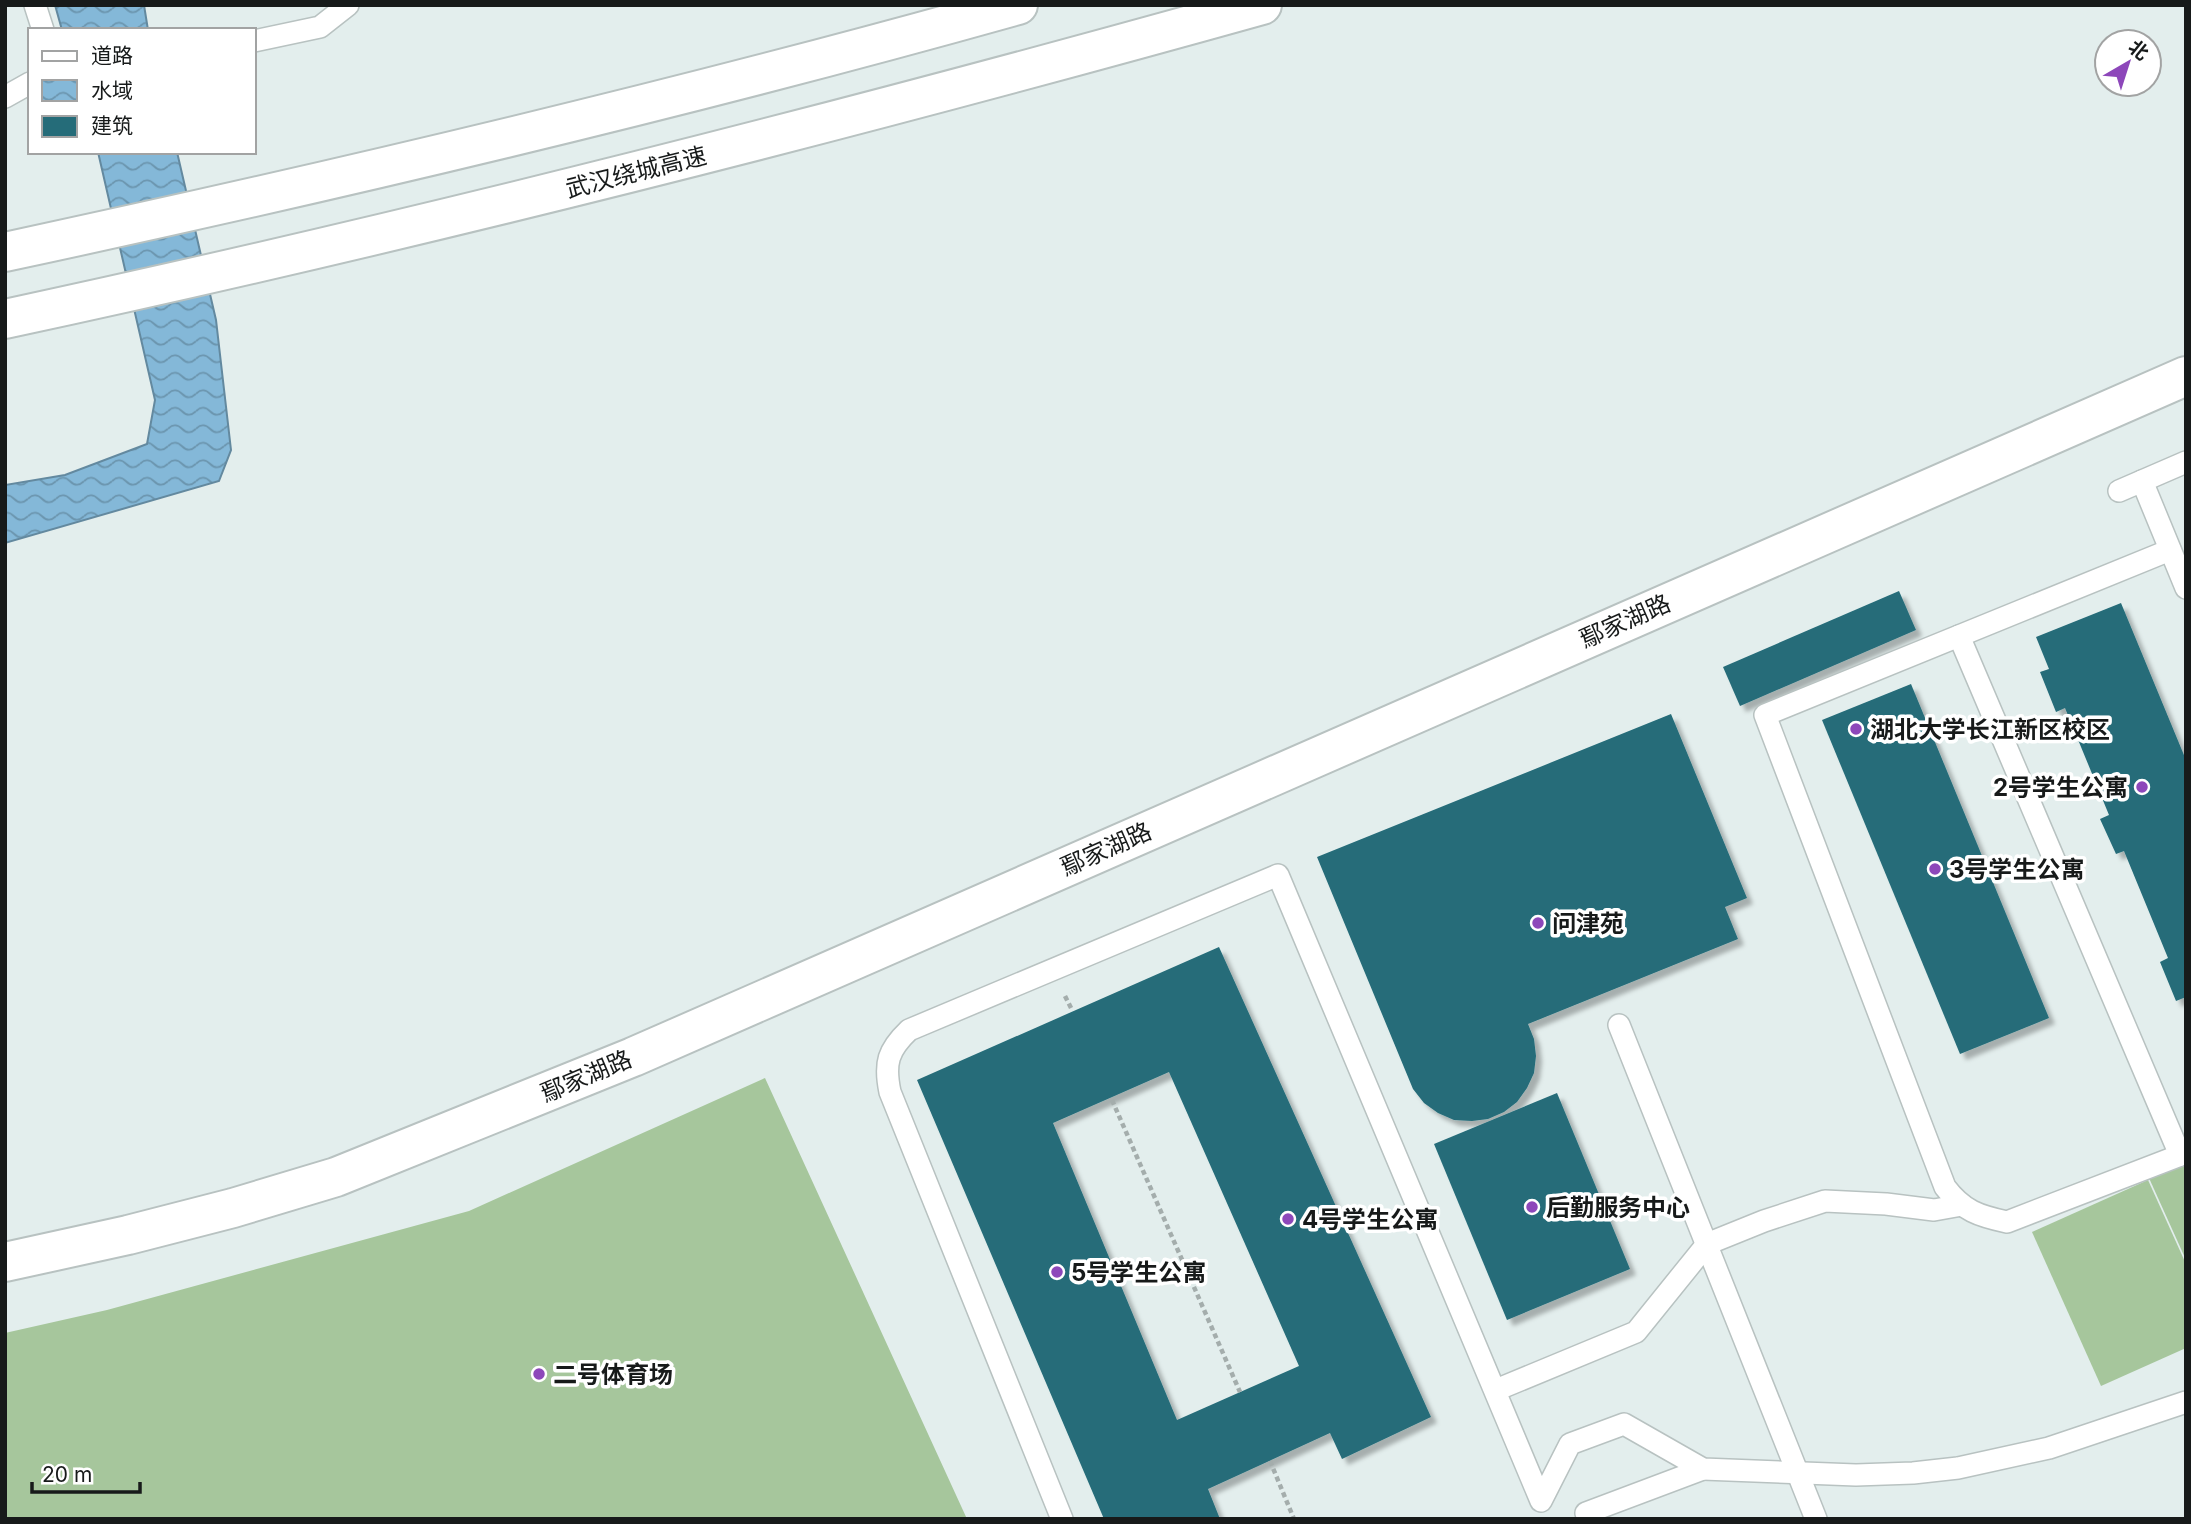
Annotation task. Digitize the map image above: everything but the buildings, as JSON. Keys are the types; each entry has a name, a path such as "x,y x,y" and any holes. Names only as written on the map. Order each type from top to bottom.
{"main road":[{"path":"5,250 50,243 460,149 1018,5"},
{"name":"武汉绕城高速","path":"5,319 566,190 1005,77 1262,5"},
{"name":"鄢家湖路","path":"5,1262 128,1236 284,1193 336,1177 495,1114 2186,376"}],"lane":[{"path":"35,5 42,28"},
{"path":"256,41 320,27 348,5"},
{"path":"5,97 28,84"},
{"path":"2119,491 2186,462"},
{"path":"2142,481 2186,588"},
{"path":"1959,636 2183,1154 2007,1222 1978,1216 1955,1199 1945,1187 1765,715 2170,550"},
{"path":"1062,1519 890,1092 887,1062 893,1045 909,1030 1278,876 1496,1390 1535,1510"},
{"path":"1619,1025 1816,1519"},
{"path":"1496,1390 1636,1332 1707,1244 1764,1221 1825,1201 1876,1203 1934,1210 1962,1205"},
{"path":"1581,1517 1703,1469 1856,1475 1958,1468 2049,1448 2186,1402"},
{"path":"1535,1510 1570,1444 1623,1424 1703,1469"}],"path":[{"path":"1112,1100 1240,1392"},
{"path":"1270,1461 1294,1519"}],"green space":[{"name":"二号体育场","path":"765,1078 967,1519 5,1519 5,1333 107,1310 469,1211"},
{"path":"2186,1161 2186,1260 2149,1178"},
{"path":"2148,1180 2186,1264 2186,1348 2101,1386 2032,1232"}],"water":[{"path":"55,5 144,5 148,28 61,28"},
{"path":"98,154 177,154 216,320 231,450 219,481 5,543 5,485 65,475 147,444 155,400"}],"place":[{"name":"湖北大学长江新区校区","path":"1856,729"},
{"name":"2号学生公寓","path":"2142,787"},
{"name":"3号学生公寓","path":"1935,869"},
{"name":"问津苑","path":"1538,923"},
{"name":"后勤服务中心","path":"1532,1207"},
{"name":"4号学生公寓","path":"1288,1219"},
{"name":"5号学生公寓","path":"1057,1272"},
{"name":"二号体育场","path":"539,1374"}]}
